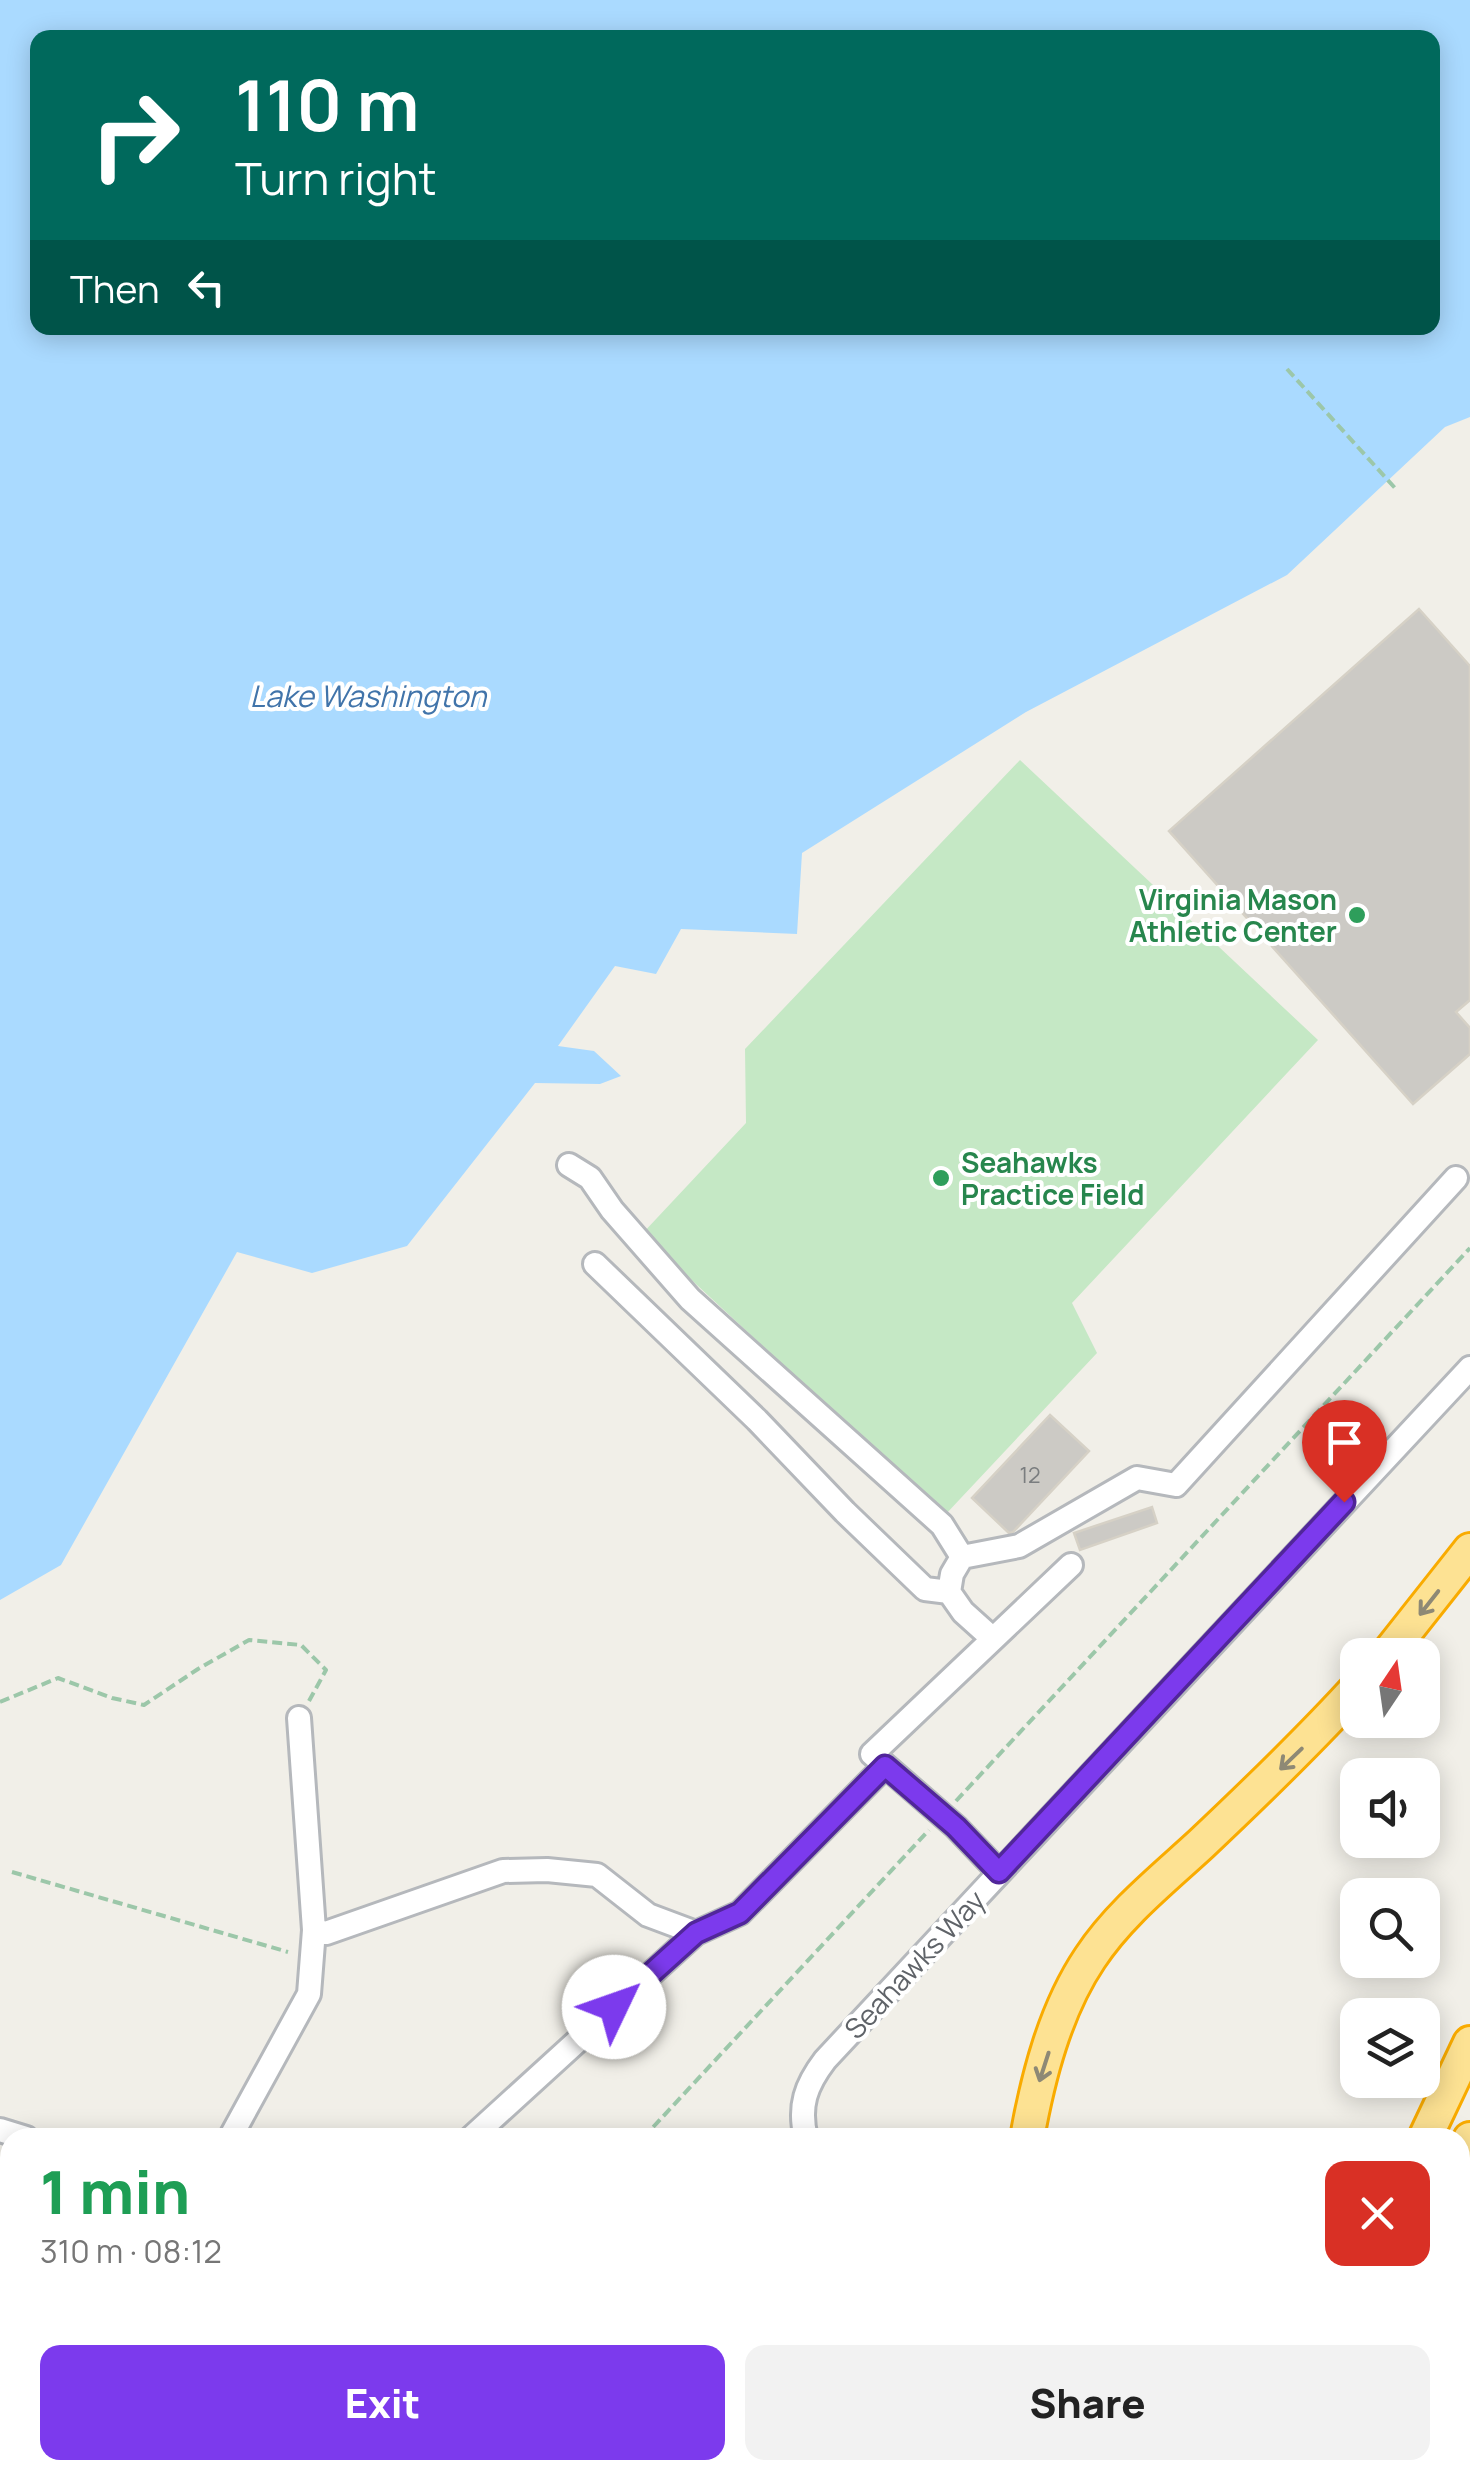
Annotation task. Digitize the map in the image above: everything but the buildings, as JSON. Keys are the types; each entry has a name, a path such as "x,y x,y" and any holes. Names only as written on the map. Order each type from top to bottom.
{"highway":[{"path":"1400,1638 1470,1550"},
{"path":"1029,2128 1050,2048 1068,1999 1090,1958 1132,1908 1298,1753 1340,1707"},
{"path":"1430,2128 1470,2043"}],"street":[{"path":"568,1165 590,1178 612,1210 690,1299 942,1525 962,1557"},
{"path":"993,1639 963,1612 949,1592 952,1574 962,1557 1019,1546 1137,1478 1176,1485 1456,1178"},
{"path":"595,1264 925,1589 949,1592"},
{"name":"Seahawks Way","path":"805,2128 804,2093 813,2076 1470,1368"},
{"path":"999,1872 956,1827 872,1754 1071,1565"},
{"path":"241,2128 309,1994 314,1930 300,1718"},
{"path":"482,2128 696,1933 740,1913 885,1766"},
{"path":"314,1930 326,1933 503,1870 548,1870 597,1875 648,1915 696,1933"}],"path":[{"path":"1287,369 1395,488"},
{"path":"952,1806 1470,1248"},
{"path":"0,1702 58,1678 144,1706 249,1640 301,1645 326,1670 300,1718"},
{"path":"652,2128 933,1825"},
{"path":"12,1872 312,1958"}],"green space":[{"name":"Seahawks Practice Field","path":"1020,760 1318,1040 1072,1303 1097,1353 945,1515 642,1234 746,1123 745,1049"}],"water":[{"name":"Lake Washington","path":"0,0 1470,0 1470,417 1445,427 1287,575 1026,712 802,853 797,934 681,929 656,974 615,966 558,1046 594,1051 621,1076 600,1084 535,1083 407,1246 312,1273 237,1252 61,1565 0,1600"}],"place":[{"name":"Virginia Mason Athletic Center","path":"1357,915"},
{"name":"Seahawks Practice Field","path":"941,1178"}],"route":[{"path":"614,2007 696,1933 740,1913 885,1766 956,1827 999,1872 1344,1502"}]}
